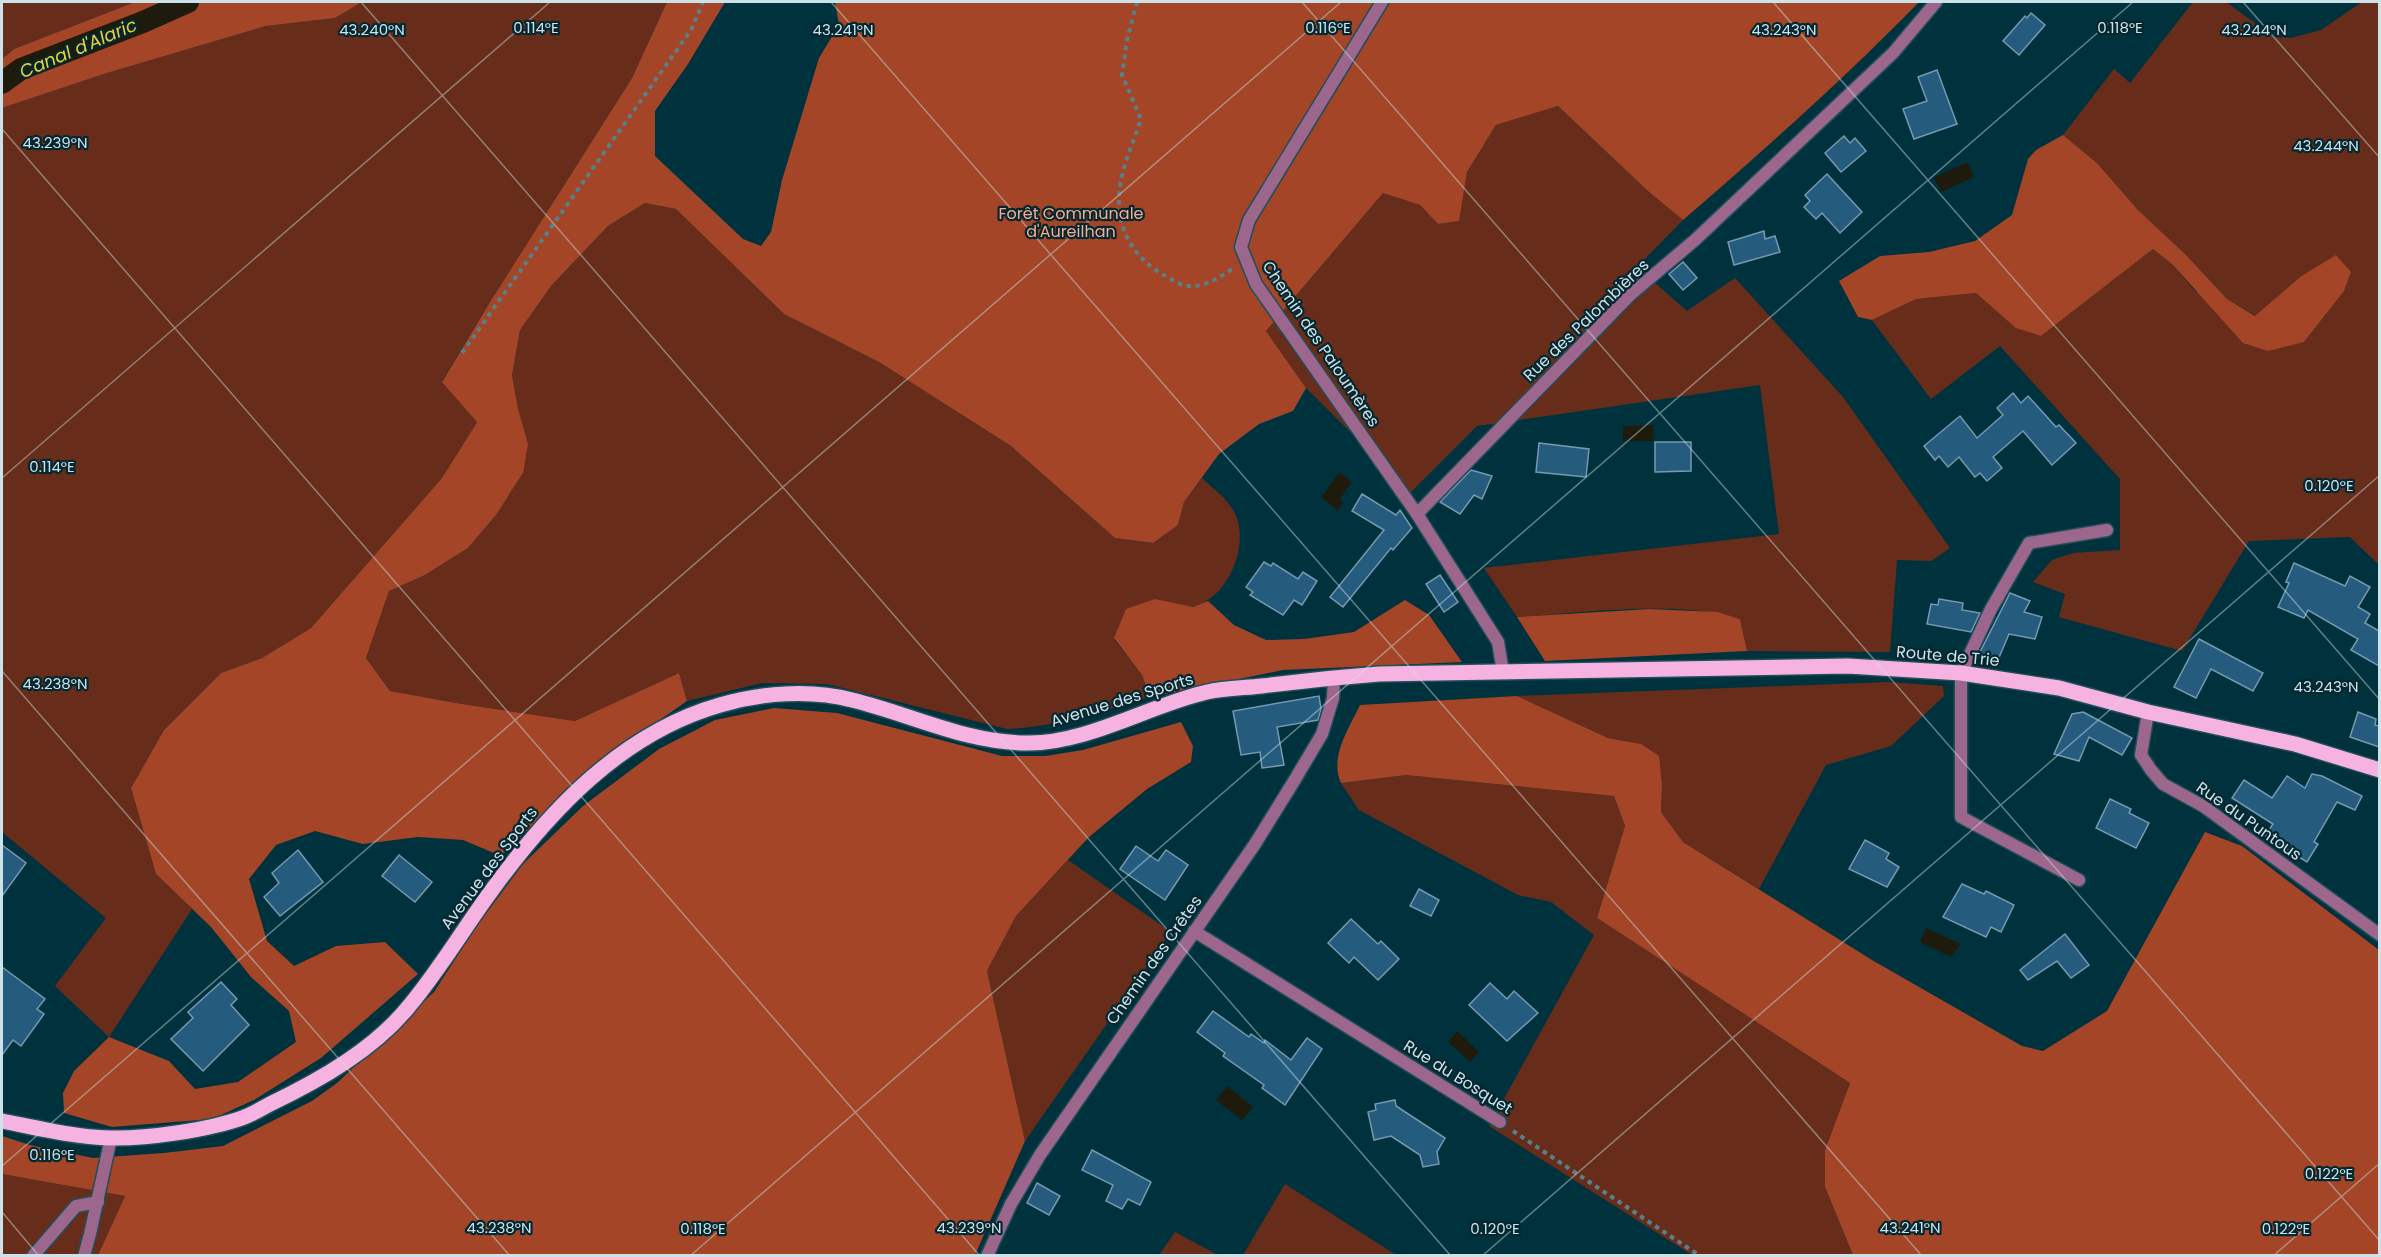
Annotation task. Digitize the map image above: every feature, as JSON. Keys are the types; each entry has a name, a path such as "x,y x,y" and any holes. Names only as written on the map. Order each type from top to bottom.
{"main road":[{"name":"Route de Trie","path":"1334,678 1379,674 1848,666 1961,673 2059,688 2148,712 2295,744 2379,770"},
{"name":"Avenue des Sports","path":"2,1121 58,1132 111,1138 178,1133 242,1118 299,1090 375,1040 408,1008 492,890 541,826 578,790 628,748 674,723 719,705 767,696 806,694 849,699 986,741 1029,744 1066,738 1209,692 1334,678"}],"street":[{"name":"Chemin des Paloumères","path":"1382,2 1249,220 1241,247 1256,284 1417,514"},
{"name":"Rue des Palombières","path":"1417,514 1630,295 1695,240 1893,53 1936,2"},
{"path":"1417,514 1498,642 1503,672"},
{"path":"2079,880 1961,817 1961,673 1990,609 2029,543 2107,530"},
{"name":"Chemin des Crêtes","path":"987,1256 1011,1204 1040,1155 1255,844 1322,734 1333,698 1334,678"},
{"name":"Rue du Puntous","path":"2148,712 2141,755 2163,784 2203,806 2379,935"},
{"name":"Rue du Bosquet","path":"1194,931 1500,1122"},
{"path":"84,1256 111,1138"},
{"path":"33,1256 76,1206 98,1202"}],"path":[{"path":"462,353 692,30 703,2"},
{"path":"1137,2 1127,40 1122,75 1141,118 1123,173 1119,198 1122,227 1135,253 1160,273 1186,286 1210,284 1245,261"},
{"name":"Rue du Bosquet","path":"1500,1122 1700,1256"}],"shaded area":[{"path":"2,2 135,2 14,49 2,59"},
{"path":"362,2 667,2 632,78 442,381 477,422 442,478 311,628 262,658 221,673 164,730 131,788 156,874 192,909 109,1037 55,986 106,918 2,832 2,108 107,73 266,26 335,18"},
{"path":"2193,2 2226,2 2274,37 2291,38 2321,30 2362,2 2379,2 2379,565 2350,537 2249,541 2182,651 2059,617 2065,594 2033,582 2052,560 2073,553 2120,550 2120,479 2000,346 1931,399 1872,320 1916,299 1976,293 2016,327 2041,336 2153,249 2172,264 2195,291 2304,342 2344,291 2351,272 2300,277 2256,316 2227,299 2186,255 2138,210 2097,163 2063,135 2114,69 2130,83"},
{"path":"1558,106 1649,192 1683,220 1637,267 1687,311 1735,278 1843,397 1950,548 1931,561 1897,560 1890,652 1747,651 1740,619 1687,610 1630,609 1517,617 1484,568 1779,534 1760,385 1477,426 1411,492 1306,388 1266,331 1383,193 1420,205 1438,224 1458,221 1467,172 1496,125"},
{"path":"1968,162 1974,177 1941,192 1934,177"},
{"path":"645,203 676,209 784,314 879,362 1011,446 1115,538 1153,543 1178,525 1184,502 1202,478 1221,495 1237,519 1240,534 1235,564 1228,578 1208,600 1196,606 1187,607 1155,599 1114,639 1142,675 1150,697 1061,722 1007,729 827,684 762,683 687,701 679,673 575,721 390,691 366,658 389,591 425,575 468,548 496,515 523,473 518,409 512,375 520,330 551,286 608,226"},
{"path":"1653,425 1654,441 1623,441 1623,426"},
{"path":"1339,472 1352,482 1340,499 1343,503 1338,510 1321,498"},
{"path":"1889,682 1943,686 1944,696 1891,746 1826,765 1759,889 1683,842 1661,812 1662,785 1641,744 1608,738 1517,696"},
{"path":"1406,775 1614,796 1625,826 1597,918 1850,1083 1825,1150 1825,1187 1853,1255 1692,1255 1489,1126 1594,935 1551,902 1518,895 1359,810 1341,783"},
{"path":"1068,860 1171,932 1025,1141 987,971 1016,916"},
{"path":"1926,928 1961,944 1951,957 1920,942"},
{"path":"1457,1031 1479,1052 1470,1062 1448,1042"},
{"path":"1227,1086 1253,1107 1242,1120 1216,1100"},
{"path":"2,1174 125,1196 98,1255 2,1256"},
{"path":"1285,1184 1396,1255 1243,1255"},
{"path":"1175,1232 1218,1255 1159,1255"}],"green space":[{"path":"135,2 362,2 335,18 266,26 107,73 2,108 2,59 14,49"},
{"name":"Forêt Communale d'Aureilhan","path":"667,2 725,2 688,64 655,111 655,156 743,239 761,246 771,232 782,180 819,58 839,25 835,2 1919,2 1803,114 1683,220 1649,192 1558,106 1496,125 1467,172 1459,221 1438,224 1420,205 1383,193 1266,331 1306,388 1293,411 1259,424 1219,454 1184,502 1178,525 1153,543 1115,538 1011,446 879,362 784,314 676,209 645,203 608,226 551,286 520,330 512,375 518,409 528,444 523,473 496,515 468,548 425,575 389,591 366,658 390,691 575,721 679,673 687,701 593,766 501,856 463,840 418,837 363,844 315,831 276,845 249,879 267,941 294,966 336,946 385,942 418,974 321,1058 254,1100 212,1119 112,1127 64,1113 63,1093 74,1071 109,1037 169,1061 195,1089 238,1082 296,1042 289,1011 251,977 211,927 156,874 131,788 164,730 221,673 262,658 311,628 442,478 477,422 442,382 632,78"},
{"path":"2063,135 2097,163 2138,210 2186,255 2227,299 2255,316 2300,277 2336,255 2351,272 2344,291 2304,342 2268,351 2243,343 2172,264 2153,249 2041,336 2016,328 1976,293 1916,299 1872,320 1858,317 1839,281 1880,256 1929,252 1975,241 2012,215 2028,159 2036,150"},
{"path":"1155,599 1193,607 1208,601 1234,625 1266,640 1304,639 1354,632 1405,600 1429,615 1462,662 1283,670 1150,697 1142,675 1114,638 1126,609"},
{"path":"1650,609 1717,612 1740,619 1747,651 1545,661 1517,617"},
{"path":"1517,696 1608,738 1641,744 1659,756 1662,785 1661,812 1683,842 1872,960 2022,1046 2043,1051 2107,1011 2205,832 2242,846 2379,950 2379,1255 1853,1255 1825,1187 1825,1150 1850,1083 1597,918 1625,826 1614,796 1406,775 1341,783 1337,764 1339,753 1360,705"},
{"path":"774,708 837,713 1002,756 1045,756 1083,750 1181,722 1193,746 1191,762 1147,789 1089,837 1016,916 987,971 1025,1141 975,1255 98,1255 125,1196 2,1174 2,1136 30,1145 93,1158 164,1153 223,1146 312,1101 337,1083 434,992 476,927 523,864 583,806 659,749 715,720"}],"building":[{"path":"2031,13 2045,25 2019,55 2003,41 2025,16 2027,18"},
{"path":"1937,70 1957,124 1914,139 1903,109 1927,101 1918,77"},
{"path":"1844,136 1850,143 1855,138 1866,151 1841,172 1825,153"},
{"path":"1827,174 1862,212 1840,233 1822,213 1816,219 1804,207 1810,201 1805,195"},
{"path":"1764,231 1765,239 1775,236 1780,252 1734,265 1728,242"},
{"path":"1683,262 1697,278 1683,290 1669,274"},
{"path":"2013,393 2021,403 2028,396 2056,427 2059,425 2076,443 2052,465 2023,431 1993,457 2002,468 1987,481 1980,473 1975,477 1959,457 1948,467 1939,456 1935,460 1924,446 1960,416 1977,438 2003,415 1997,408"},
{"path":"1655,442 1691,442 1691,471 1655,472"},
{"path":"1539,443 1589,449 1586,477 1536,472"},
{"path":"1471,470 1492,476 1482,499 1474,495 1460,514 1440,502"},
{"path":"1362,494 1396,515 1400,510 1412,528 1393,550 1391,548 1343,607 1330,597 1384,530 1352,511"},
{"path":"1264,562 1271,566 1273,563 1298,579 1303,572 1317,581 1302,605 1294,600 1283,615 1250,595 1253,592 1246,587"},
{"path":"2294,563 2345,586 2350,576 2370,587 2358,607 2370,614 2365,623 2379,631 2379,666 2351,650 2358,639 2308,610 2304,618 2278,607 2289,583 2286,582"},
{"path":"1440,575 1458,602 1444,612 1426,584"},
{"path":"2010,593 2030,601 2024,612 2042,617 2035,639 2009,634 1998,660 1978,656"},
{"path":"1939,599 1963,603 1962,610 1980,613 1971,632 1927,624 1931,604 1938,605"},
{"path":"2199,639 2263,673 2253,691 2211,669 2196,698 2174,687"},
{"path":"1319,696 1321,709 1318,720 1277,727 1284,765 1262,768 1260,752 1241,755 1233,711"},
{"path":"2083,712 2132,738 2122,755 2089,737 2079,761 2054,754 2072,714"},
{"path":"2358,712 2376,719 2375,725 2379,726 2379,747 2350,737"},
{"path":"2312,774 2322,776 2362,796 2355,810 2337,802 2314,842 2318,844 2307,862 2265,836 2273,824 2232,798 2244,780 2272,798 2287,776 2305,788"},
{"path":"2110,799 2131,809 2129,813 2149,823 2136,848 2096,828"},
{"path":"1865,840 1889,853 1886,859 1899,867 1887,887 1849,869"},
{"path":"2,845 26,863 2,896"},
{"path":"1136,846 1158,861 1166,850 1188,865 1165,900 1120,869"},
{"path":"298,850 323,882 280,916 264,897 279,883 272,873"},
{"path":"399,855 432,882 415,902 382,876"},
{"path":"1962,884 1984,894 1986,891 2014,905 2001,932 1991,927 1986,937 1943,917"},
{"path":"1419,889 1439,900 1431,916 1410,906"},
{"path":"1351,919 1378,944 1381,941 1399,959 1378,980 1354,957 1349,963 1328,943"},
{"path":"2065,934 2089,965 2071,978 2057,961 2028,980 2020,970"},
{"path":"2,967 45,999 37,1009 44,1014 21,1046 13,1040 2,1055"},
{"path":"221,982 237,999 231,1005 249,1025 203,1071 171,1039 193,1018 188,1012"},
{"path":"1490,983 1507,999 1514,991 1538,1013 1507,1041 1469,1005"},
{"path":"1213,1011 1249,1037 1251,1034 1264,1043 1265,1040 1291,1060 1307,1038 1322,1049 1285,1105 1262,1088 1264,1085 1223,1056 1225,1053 1197,1032"},
{"path":"1395,1100 1396,1106 1445,1138 1437,1152 1439,1164 1423,1167 1420,1155 1391,1136 1374,1140 1368,1112 1376,1110 1375,1104"},
{"path":"1092,1150 1151,1182 1140,1205 1128,1199 1122,1209 1106,1201 1113,1185 1082,1170"},
{"path":"1037,1183 1060,1196 1049,1215 1027,1203"}],"waterway":[{"name":"Canal d'Alaric","path":"2,83 21,69 143,22 188,2"}]}
